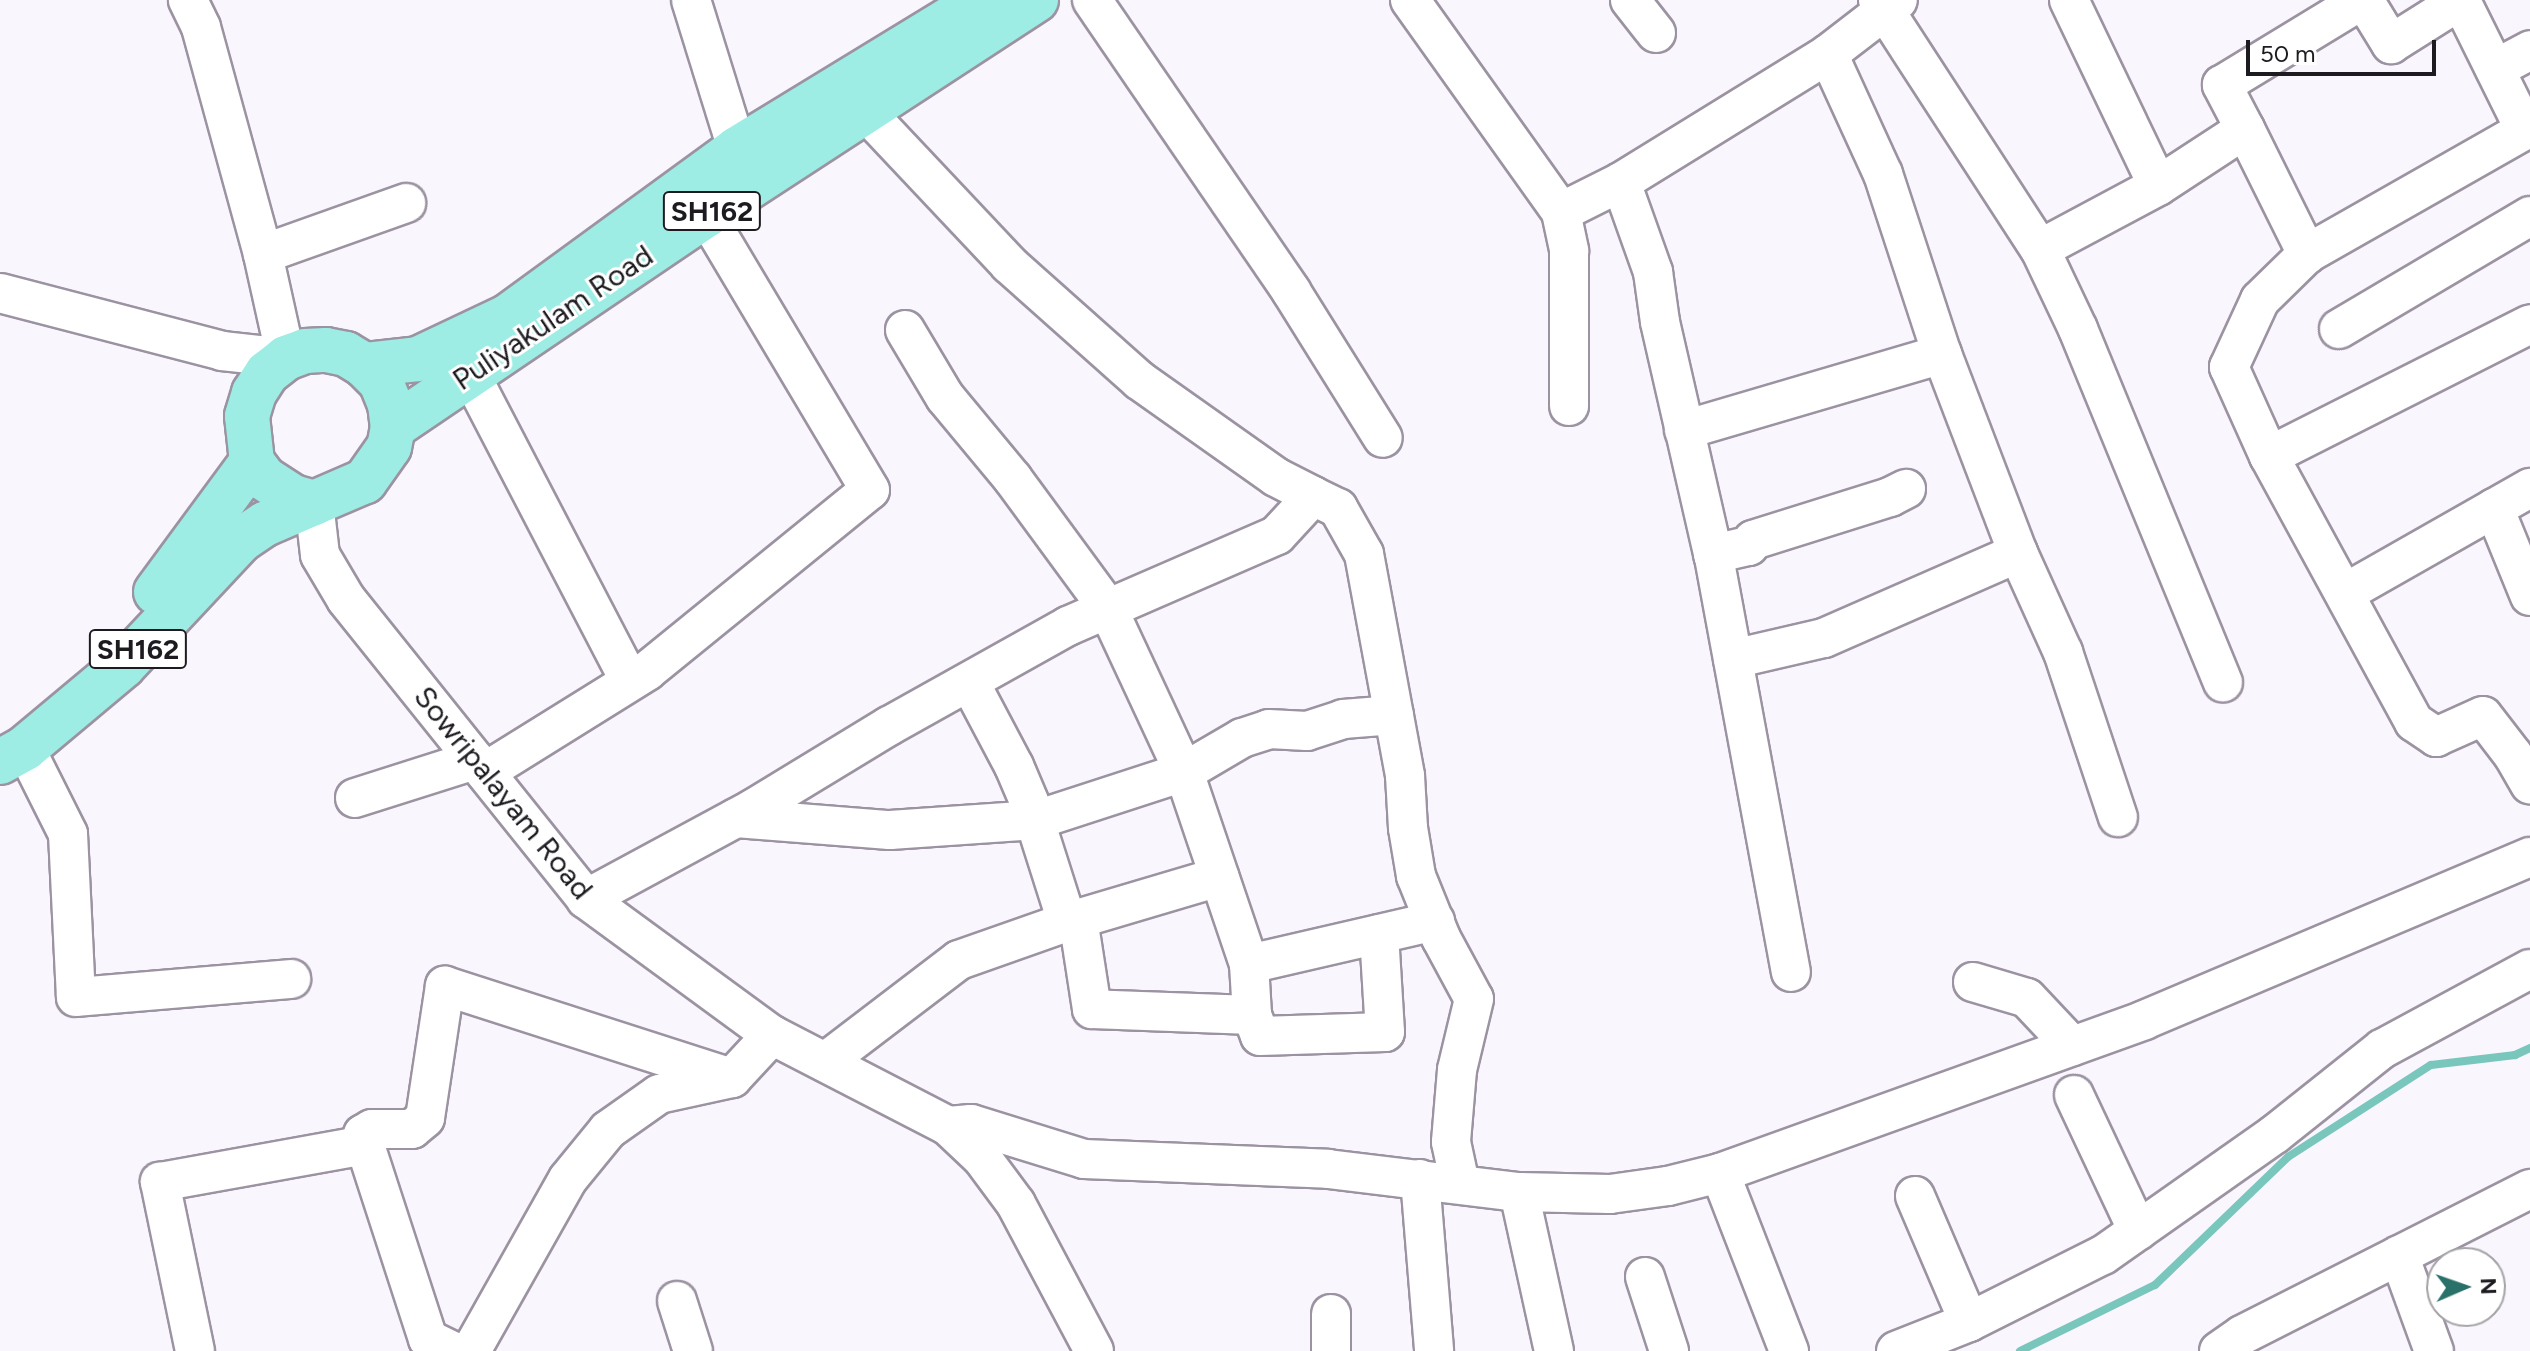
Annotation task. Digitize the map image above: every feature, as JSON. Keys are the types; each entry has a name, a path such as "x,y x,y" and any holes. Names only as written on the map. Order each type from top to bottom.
{"main road":[{"name":"Puliyakulam Road","path":"698,199 737,149 981,0"},
{"name":"Puliyakulam Road","path":"393,427 470,374 698,199 865,111 1036,0"},
{"path":"364,365 418,359 507,317 698,199"},
{"path":"326,350 346,354 364,365 381,382 390,404 393,427 384,457 365,481 314,503 278,488 252,462 247,416 254,393 267,373 286,358 305,351 326,350"},
{"name":"SH162","path":"8,747 30,713 98,655 170,577 252,462"},
{"name":"SH162","path":"8,747 123,666 241,540 265,524 314,503"}],"street":[{"path":"0,293 222,351 286,358 263,254 201,27 188,0"},
{"path":"691,0 737,149"},
{"path":"1092,0 1328,348 1383,438"},
{"path":"1410,0 1561,212 1569,251 1569,406"},
{"path":"1630,0 1656,33"},
{"path":"2069,0 2158,186"},
{"path":"2307,254 2222,85 2363,0 2391,44 2468,3 2495,69 2528,135 2307,254 2260,300 2229,367 2269,456 2414,722 2436,737 2483,716 2524,762"},
{"path":"1561,212 1621,182 1828,54 1887,3 2040,249 2078,329 2223,682"},
{"path":"2495,69 2530,50"},
{"path":"1828,54 1883,174 1942,354 2018,553 2063,652 2118,817"},
{"path":"865,111 1009,264 1139,380 1276,477 1338,508 1364,554 1394,715 1416,876 1474,999 1457,1070 1451,1142 1460,1184"},
{"path":"2040,249 2158,186 2245,129"},
{"path":"1621,182 1653,272 1660,322 1713,554 1791,972"},
{"path":"355,798 480,766 630,681 870,490 698,199"},
{"path":"263,254 406,203"},
{"path":"2339,329 2530,216"},
{"path":"2269,456 2530,324"},
{"path":"905,330 945,397 1013,479 1107,607 1184,772 1249,964 1252,1015 1260,1036 1385,1032 1379,934"},
{"path":"1684,430 1942,354"},
{"path":"470,374 630,681"},
{"path":"2345,593 2530,488"},
{"path":"1713,554 1749,546 1753,540 1906,489"},
{"path":"586,899 736,818 1107,607 1277,535 1313,496"},
{"name":"Sowripalayam Road","path":"314,503 320,555 346,599 586,899 772,1035 948,1126 982,1158 1016,1204 1094,1351"},
{"path":"2494,508 2530,596"},
{"path":"1733,659 1824,638 2018,553"},
{"path":"970,683 1014,766 1036,820 1072,921 1092,1009 1252,1015"},
{"path":"736,818 890,830 1036,820 1184,772 1242,738 1269,729 1307,731 1343,719 1394,715"},
{"path":"8,747 68,834 76,997 291,979"},
{"path":"948,1126 971,1124 1084,1159 1328,1169 1519,1192 1610,1194 1668,1186 1720,1173 2144,1020 2530,857"},
{"path":"825,1062 959,960 1072,921 1219,877"},
{"path":"1249,964 1435,921"},
{"path":"1896,1351 1969,1322 2068,1274 2138,1231 2275,1134 2382,1049 2530,969"},
{"path":"1973,982 2027,998 2072,1046"},
{"path":"453,1351 428,1339 363,1134 372,1129 412,1129 425,1118 445,986 732,1078"},
{"path":"471,1351 568,1179 608,1130 659,1094 732,1078 772,1035"},
{"path":"2074,1095 2138,1231"},
{"path":"195,1351 160,1182 365,1145"},
{"path":"1720,1173 1789,1351"},
{"path":"1420,1179 1434,1351"},
{"path":"2219,1351 2242,1335 2530,1189"},
{"path":"1519,1192 1554,1351"},
{"path":"1915,1196 1969,1322"},
{"path":"2399,1255 2434,1351"},
{"path":"1645,1277 1669,1351"},
{"path":"677,1301 693,1351"}],"waterway":[{"path":"2020,1351 2155,1285 2288,1157 2431,1065 2515,1055 2530,1048"}]}
